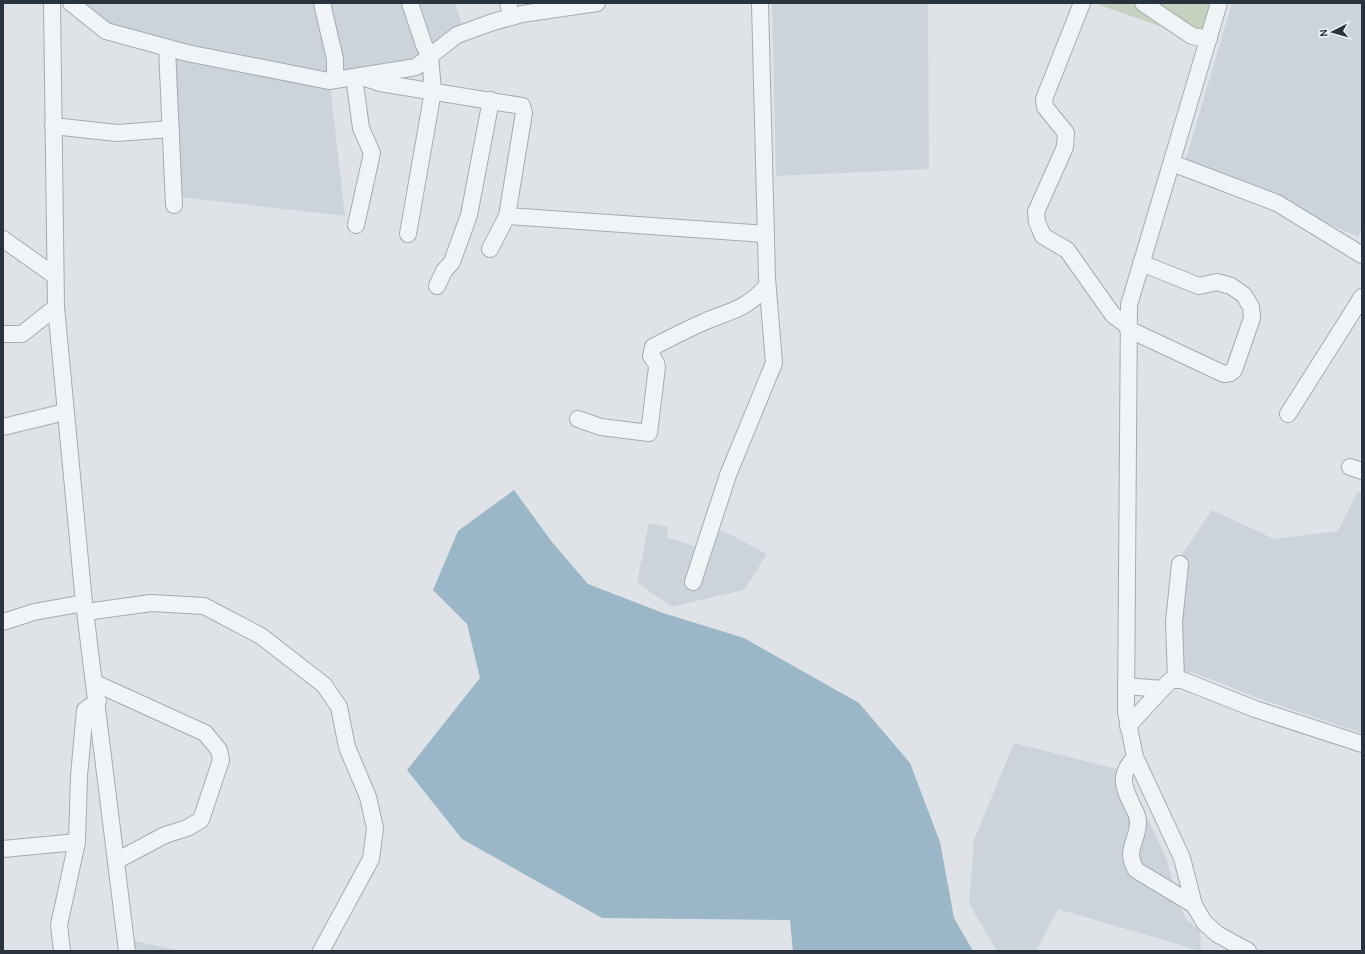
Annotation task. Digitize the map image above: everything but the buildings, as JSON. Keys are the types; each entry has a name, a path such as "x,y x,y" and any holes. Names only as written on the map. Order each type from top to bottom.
{"street":[{"path":"52,3 56,307 85,607 98,701 127,951"},
{"path":"71,3 106,31 167,48 329,81 416,68 457,35 493,22 510,10 522,14 597,3"},
{"path":"322,3 335,59 335,80"},
{"path":"408,234 433,91 430,56 424,45 410,3"},
{"path":"693,582 728,475 774,363 768,286 760,3"},
{"path":"1082,3 1044,99 1045,107 1066,133 1066,147 1036,212 1037,222 1043,236 1067,250 1113,315 1128,328 1224,374 1230,373 1234,370 1252,318 1249,302 1244,295 1231,286 1218,282 1199,286 1141,263"},
{"path":"1142,3 1192,36 1209,39"},
{"path":"1219,3 1129,305 1126,712 1135,756 1182,858 1194,905 1204,922 1217,934 1248,951"},
{"path":"167,48 174,205"},
{"path":"357,76 380,83 522,106 524,113 507,216 490,249"},
{"path":"356,225 372,153 361,128 357,76"},
{"path":"437,286 444,271 452,262 469,216 491,100"},
{"path":"53,126 117,133 171,129"},
{"path":"1172,163 1278,203 1362,256"},
{"path":"507,216 766,234"},
{"path":"3,239 55,276"},
{"path":"578,419 601,427 649,433 657,367 651,356 652,347 708,320 738,310 757,297 768,286"},
{"path":"1288,414 1362,297"},
{"path":"3,334 22,334 56,307"},
{"path":"3,427 65,412"},
{"path":"1176,679 1174,622 1180,564"},
{"path":"3,622 34,612 85,607 151,603 204,606 261,636 324,685 338,707 347,747 368,797 375,828 371,859 321,951"},
{"path":"1128,726 1166,684 1176,679 1255,708 1362,744"},
{"path":"95,683 205,733 219,750 221,760 201,820 187,828 165,835 116,861"},
{"path":"1126,686 1162,689"},
{"path":"62,951 59,925 78,842 79,776 85,710 98,701"},
{"path":"1135,756 1126,766 1124,775 1124,788 1138,821 1130,852 1131,860 1136,870 1194,905"},
{"path":"3,849 78,842"}],"shaded area":[{"path":"83,3 455,3 463,28 413,64 329,76 345,216 179,197 173,44 114,28"},
{"path":"772,3 928,3 929,169 776,176"},
{"path":"1232,3 1362,3 1362,228 1358,237 1186,159"},
{"path":"1358,491 1362,492 1362,733 1258,698 1192,672 1181,673 1175,565 1212,510 1274,539 1338,531"},
{"path":"649,523 668,527 667,538 706,549 714,526 767,554 744,590 671,607 637,582"},
{"path":"1014,743 1128,772 1131,783 1167,860 1178,904 1187,920 1200,930 1201,951 1058,909 1036,951 997,951 969,904 974,840"},
{"path":"126,939 181,951 127,951"}],"green space":[{"path":"1094,3 1211,3 1199,40"}],"water":[{"path":"514,490 552,542 588,584 663,613 744,638 859,703 910,763 940,842 954,918 973,951 793,951 790,920 602,918 462,839 407,770 480,678 467,624 433,590 458,531"}]}
